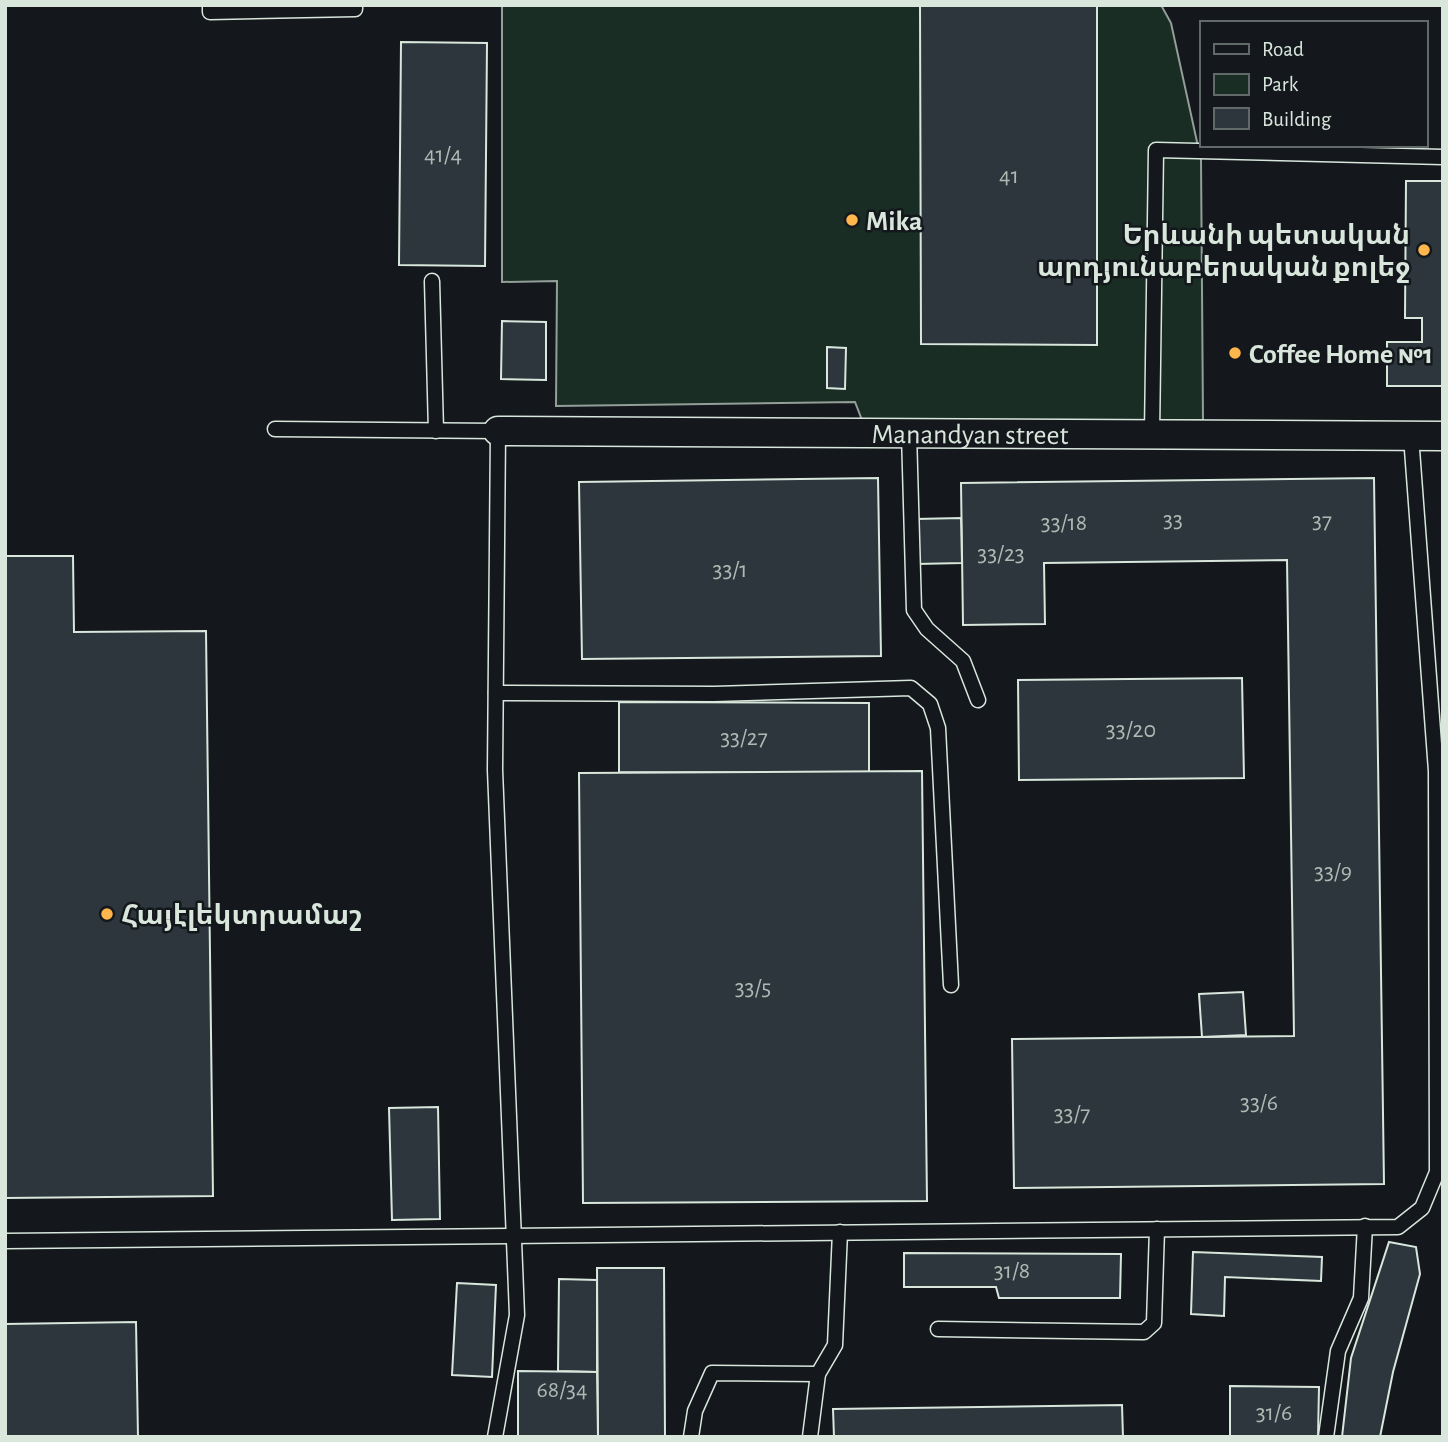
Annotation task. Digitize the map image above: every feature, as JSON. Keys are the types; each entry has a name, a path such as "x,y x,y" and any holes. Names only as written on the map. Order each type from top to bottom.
{"street":[{"name":"Manandyan street","path":"498,431 1443,436"}],"lane":[{"path":"210,5 210,12 355,9 355,5"},
{"path":"1152,435 1156,150 1443,156"},
{"path":"432,281 436,431"},
{"path":"275,429 498,431 495,769 516,1234 517,1315 495,1437"},
{"path":"909,433 914,610 927,629 962,661 978,699"},
{"path":"5,1241 1398,1227 1422,1208 1440,1176 1439,771 1411,436"},
{"path":"496,693 714,694 911,688 930,704 938,728 951,985"},
{"path":"1325,1437 1338,1351 1361,1298 1365,1226"},
{"path":"938,1329 1144,1332 1154,1323 1157,1229"},
{"path":"810,1437 818,1374 835,1345 840,1232"},
{"path":"691,1437 695,1411 712,1373 818,1374"}],"green space":[{"name":"Mika","path":"502,5 1161,5 1171,23 1201,160 1203,420 862,420 855,402 556,406 557,281 502,282"}],"building":[{"path":"920,5 1097,5 1097,345 921,344"},
{"path":"401,42 487,43 485,266 399,265"},
{"name":"Երևանի պետական արդյունաբերական քոլեջ","path":"1406,181 1443,181 1443,386 1387,386 1387,342 1422,342 1422,318 1405,318"},
{"path":"502,321 546,322 546,380 501,379"},
{"path":"827,347 846,348 845,389 827,388"},
{"path":"878,478 881,656 582,659 579,482"},
{"path":"1374,478 1384,1184 1014,1188 1012,1039 1294,1036 1287,560 1044,563 1045,624 963,625 961,483"},
{"path":"961,518 962,563 917,564 916,519"},
{"name":"Հայէլեկտրամաշ","path":"5,556 73,556 74,632 206,631 213,1196 5,1198"},
{"path":"1242,678 1244,778 1019,780 1018,680"},
{"path":"619,702 869,703 869,773 619,772"},
{"path":"922,771 927,1201 583,1203 579,773"},
{"path":"1243,992 1246,1035 1202,1037 1199,994"},
{"path":"438,1107 440,1219 392,1220 389,1108"},
{"path":"1389,1242 1416,1247 1420,1274 1393,1372 1380,1437 1342,1437 1351,1358"},
{"path":"1193,1252 1322,1257 1321,1281 1225,1277 1224,1316 1191,1314"},
{"path":"904,1253 1121,1254 1120,1298 999,1298 996,1287 904,1287"},
{"path":"597,1268 664,1268 665,1437 598,1437"},
{"path":"559,1279 597,1280 597,1372 558,1371"},
{"path":"457,1283 496,1285 492,1377 452,1375"},
{"path":"136,1322 138,1437 5,1437 5,1324"},
{"path":"518,1371 597,1372 598,1437 518,1437"},
{"path":"1230,1386 1319,1387 1318,1437 1230,1437"},
{"path":"1122,1405 1123,1437 834,1437 833,1409"}],"place":[{"name":"Mika","path":"852,220"},
{"name":"Երևանի պետական արդյունաբերական քոլեջ","path":"1424,250"},
{"name":"Coffee Home №1","path":"1235,353"},
{"name":"Հայէլեկտրամաշ","path":"107,914"}]}
